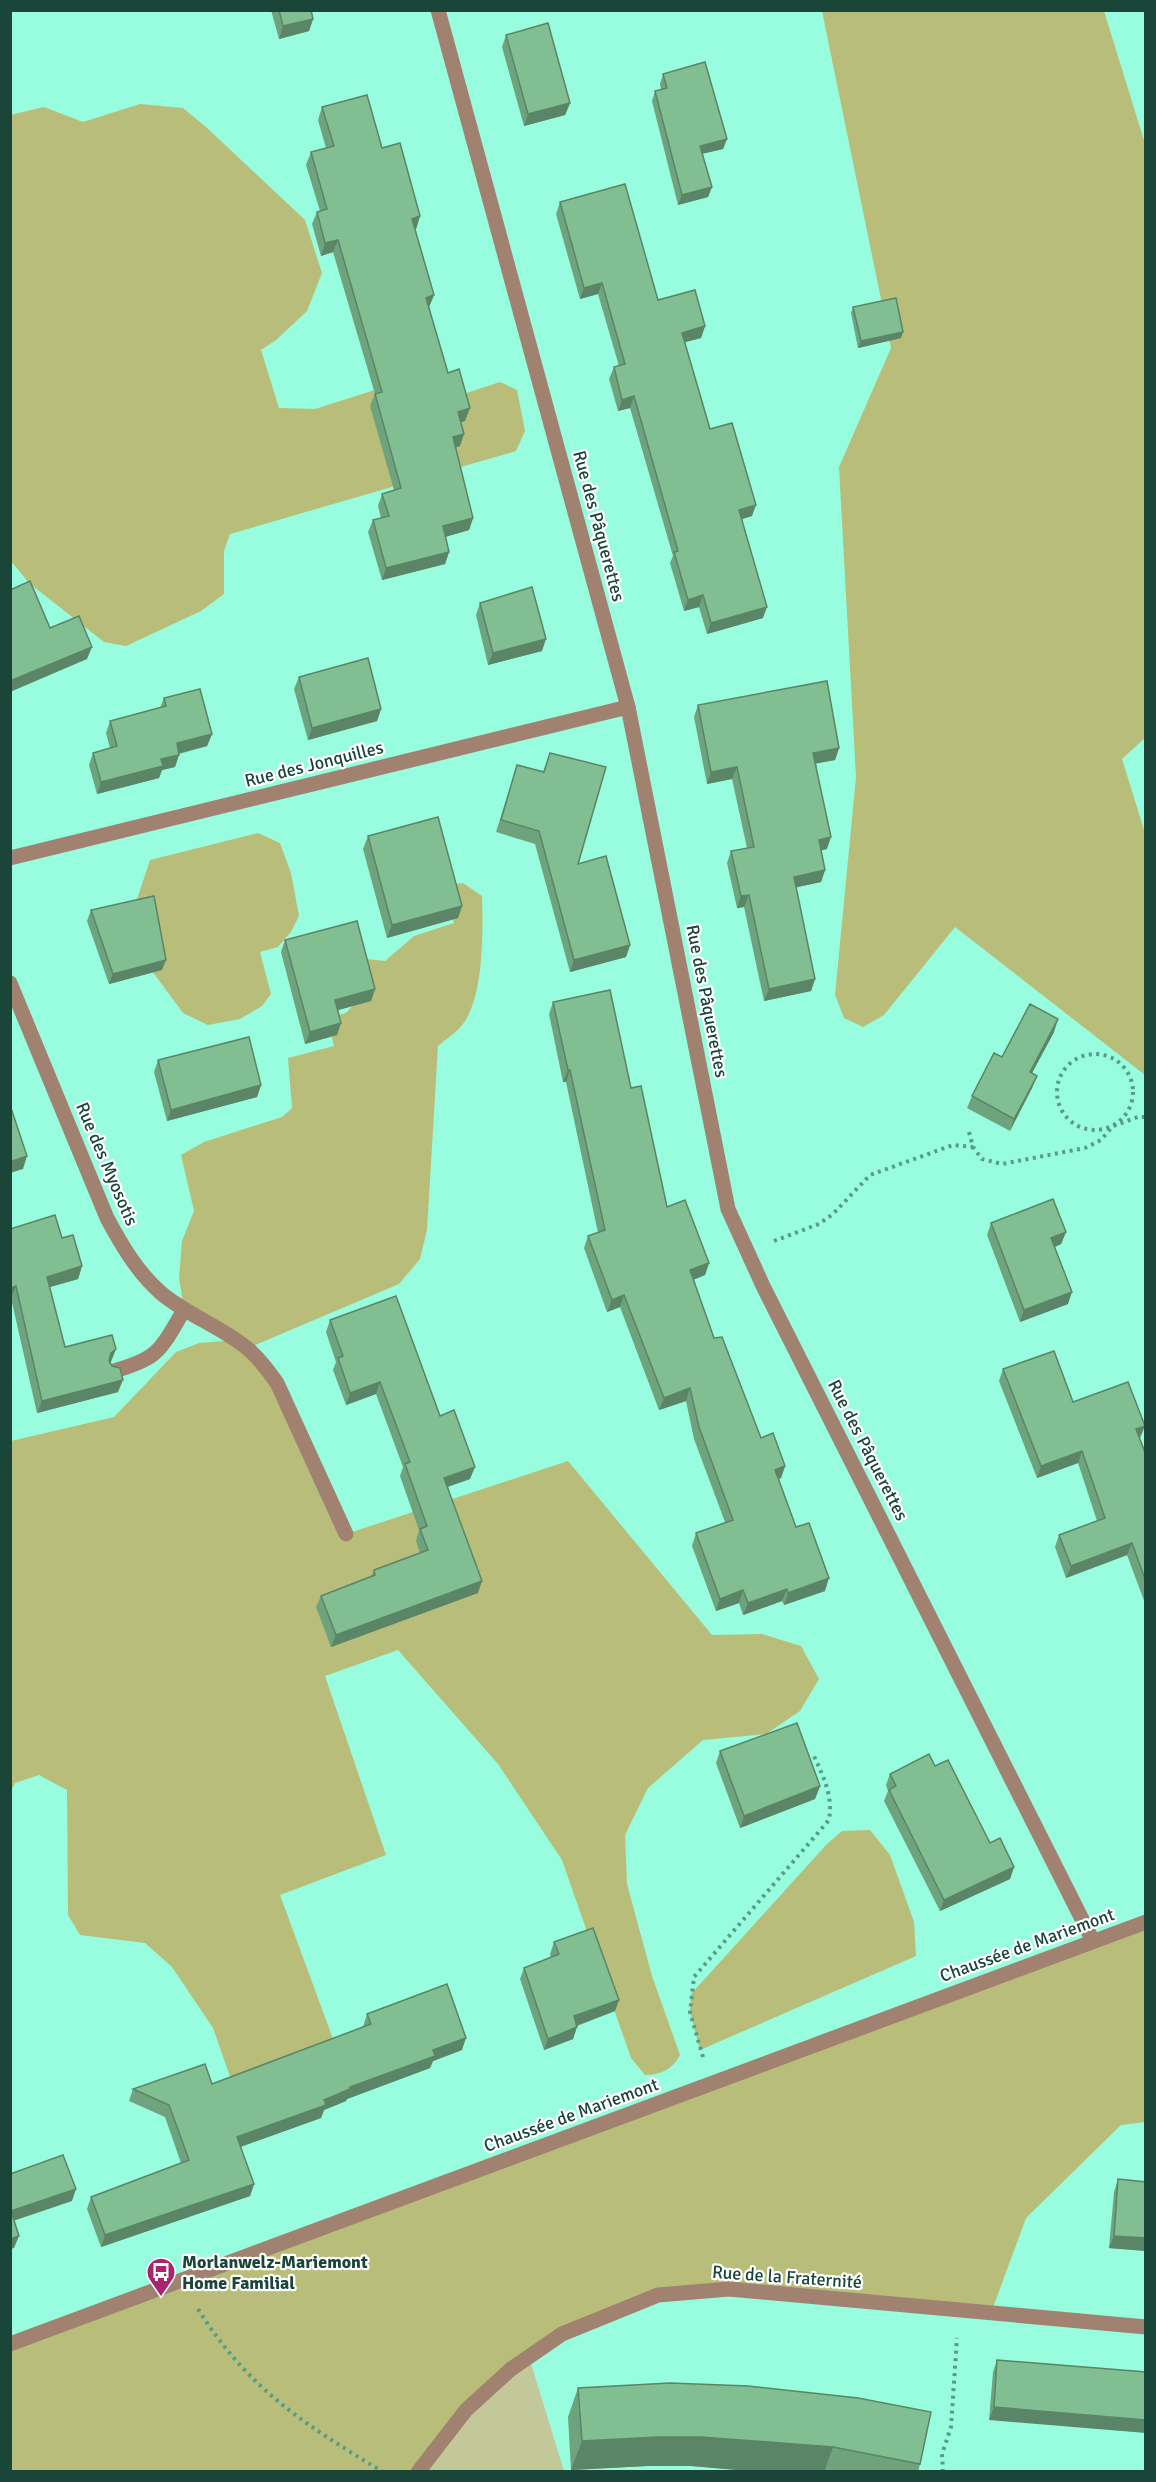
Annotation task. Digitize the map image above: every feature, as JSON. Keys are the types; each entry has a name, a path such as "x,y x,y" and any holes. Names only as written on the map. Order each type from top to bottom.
{"street":[{"name":"Rue des Pâquerettes","path":"438,10 628,706 728,1209 1093,1941"},
{"name":"Rue des Jonquilles","path":"10,858 628,706"},
{"name":"Rue des Myosotis","path":"10,983 106,1218 119,1240 145,1277 160,1293 184,1310 236,1340 268,1370 277,1383 346,1534"},
{"path":"114,1371 141,1363 154,1355 163,1346 184,1310"},
{"name":"Chaussée de Mariemont","path":"10,2344 1146,1922"},
{"name":"Rue de la Fraternité","path":"418,2472 466,2410 511,2369 562,2334 658,2295 729,2289 1146,2327"}],"path":[{"path":"969,1132 982,1160 1002,1164 1085,1148 1101,1140 1113,1126 1123,1118 1130,1107 1133,1094 1132,1080 1116,1060 1103,1055 1090,1054 1077,1058 1067,1065 1057,1087 1061,1110 1068,1120 1089,1131 1113,1126 1138,1117 1146,1117"},
{"path":"747,1250 819,1224 833,1214 870,1175 953,1145 974,1147"},
{"path":"715,2082 700,2050 690,2012 694,1977 829,1820 831,1804 827,1785 814,1756"},
{"path":"198,2309 218,2341 244,2372 277,2403 323,2436 383,2472"},
{"path":"943,2472 942,2454 951,2427 960,2310"}],"green space":[{"path":"822,11 1104,11 1146,147 1146,737 1122,759 1145,833 1145,1075 955,927 884,1015 863,1027 844,1018 835,995 856,777 839,467 891,348"},
{"path":"140,104 183,108 305,220 322,273 307,311 276,340 261,350 279,408 315,409 403,381 448,399 500,382 517,390 525,431 516,451 230,534 224,551 224,594 201,611 126,646 104,642 29,583 11,561 10,115 44,107 83,122"},
{"path":"258,833 280,843 291,873 299,916 291,932 278,947 260,952 271,994 262,1006 240,1019 208,1025 183,1013 152,971 135,905 150,860"},
{"path":"463,883 482,896 479,978 476,994 465,1021 438,1046 427,1230 420,1259 399,1284 248,1348 257,1357 346,1534 568,1461 712,1635 762,1634 801,1646 819,1679 800,1711 766,1734 703,1740 648,1788 625,1835 627,1884 652,1976 680,2055 666,2070 657,2074 645,2075 631,2058 562,1860 498,1764 398,1650 325,1676 386,1855 280,1895 336,2047 233,2085 213,2028 172,1967 145,1943 80,1935 68,1915 67,1790 39,1775 15,1783 11,1791 11,1441 114,1417 176,1352 199,1343 235,1340 184,1310 179,1278 182,1241 194,1211 181,1155 204,1142 282,1117 292,1108 288,1058 334,1046 327,1018 346,1013 365,993 366,959 385,961 414,936 454,923 444,885"},
{"path":"870,1830 890,1855 914,1922 916,1956 700,2050 690,2012 691,1994 826,1845 842,1831"},
{"path":"1145,1922 1145,2122 1121,2125 1026,2218 991,2313 704,2291 658,2295 562,2334 511,2369 418,2471 11,2472 11,2344"},
{"path":"529,2357 564,2471 418,2472 431,2452"}],"building":[{"path":"279,10 311,10 313,19 283,26"},
{"path":"548,23 570,103 528,114 506,35"},
{"path":"705,62 727,139 700,146 712,187 682,195 655,91 667,88 663,74"},
{"path":"367,95 382,148 400,143 420,216 412,219 434,295 426,298 448,373 459,369 470,408 458,412 464,434 453,437 473,518 443,526 449,552 386,568 373,520 389,516 382,494 401,488 375,394 382,392 338,240 325,243 317,212 327,209 311,152 334,146 322,107"},
{"path":"625,184 658,300 695,290 705,326 682,333 710,429 732,423 756,505 739,510 767,607 711,623 703,595 688,600 674,552 678,551 634,396 622,400 614,367 625,364 602,283 584,288 560,202"},
{"path":"896,298 903,332 861,341 853,307"},
{"path":"30,581 50,628 79,616 92,647 10,681 10,590"},
{"path":"532,587 546,639 493,653 480,603"},
{"path":"368,658 381,709 312,728 299,677"},
{"path":"827,681 839,748 813,753 831,837 819,840 825,870 794,877 815,979 769,989 749,895 741,896 731,851 754,847 737,767 711,772 698,705"},
{"path":"200,689 212,734 177,743 179,755 161,759 163,766 101,782 93,753 117,746 110,721 166,706 164,698"},
{"path":"550,753 606,767 578,864 606,856 630,945 574,960 539,831 501,820 517,765 544,772"},
{"path":"438,817 462,906 392,925 368,836"},
{"path":"154,896 166,960 113,974 91,910"},
{"path":"357,921 375,989 335,1000 341,1023 310,1032 285,940"},
{"path":"610,990 631,1088 641,1086 667,1207 685,1200 709,1263 690,1270 714,1338 722,1337 761,1438 773,1433 785,1466 775,1470 796,1527 809,1523 829,1578 788,1593 787,1589 748,1603 743,1590 720,1599 696,1533 733,1520 699,1427 690,1388 664,1398 624,1295 612,1300 588,1236 605,1230 553,1002"},
{"path":"1030,1004 1058,1019 1030,1072 1037,1076 1014,1119 972,1096 994,1053 1002,1057"},
{"path":"249,1037 261,1085 171,1110 158,1060"},
{"path":"10,1105 27,1156 10,1162"},
{"path":"1053,1199 1066,1232 1051,1238 1072,1292 1024,1310 991,1223"},
{"path":"55,1215 62,1238 73,1235 82,1266 47,1277 65,1347 112,1335 116,1349 111,1353 109,1361 112,1366 120,1368 123,1380 42,1401 16,1286 10,1288 10,1229"},
{"path":"396,1296 440,1416 454,1410 475,1467 444,1478 482,1581 336,1635 321,1596 375,1575 374,1570 428,1550 420,1529 427,1526 405,1464 410,1462 380,1382 350,1393 338,1358 343,1356 330,1320"},
{"path":"1054,1351 1073,1402 1128,1382 1145,1426 1136,1429 1146,1455 1146,1582 1132,1543 1071,1566 1059,1535 1105,1518 1082,1451 1041,1466 1003,1369"},
{"path":"797,1723 820,1786 744,1816 720,1751"},
{"path":"929,1754 935,1766 948,1760 990,1843 1000,1838 1014,1867 944,1900 889,1790 896,1786 890,1774"},
{"path":"593,1928 619,2000 574,2016 577,2027 548,2039 524,1968 559,1954 554,1942"},
{"path":"447,1984 466,2038 433,2050 435,2056 350,2087 324,2100 326,2105 237,2137 254,2184 105,2235 91,2197 189,2160 169,2105 133,2089 205,2064 212,2084 371,2024 367,2014"},
{"path":"63,2155 76,2189 11,2211 19,2236 10,2239 10,2174"},
{"path":"1118,2179 1146,2182 1146,2238 1114,2236"},
{"path":"997,2360 1146,2372 1146,2420 994,2407"},
{"path":"670,2383 748,2386 858,2398 931,2412 920,2464 833,2447 701,2437 582,2441 578,2388"}],"place":[{"name":"Morlanwelz-Mariemont Home Familial","path":"161,2298"}]}
